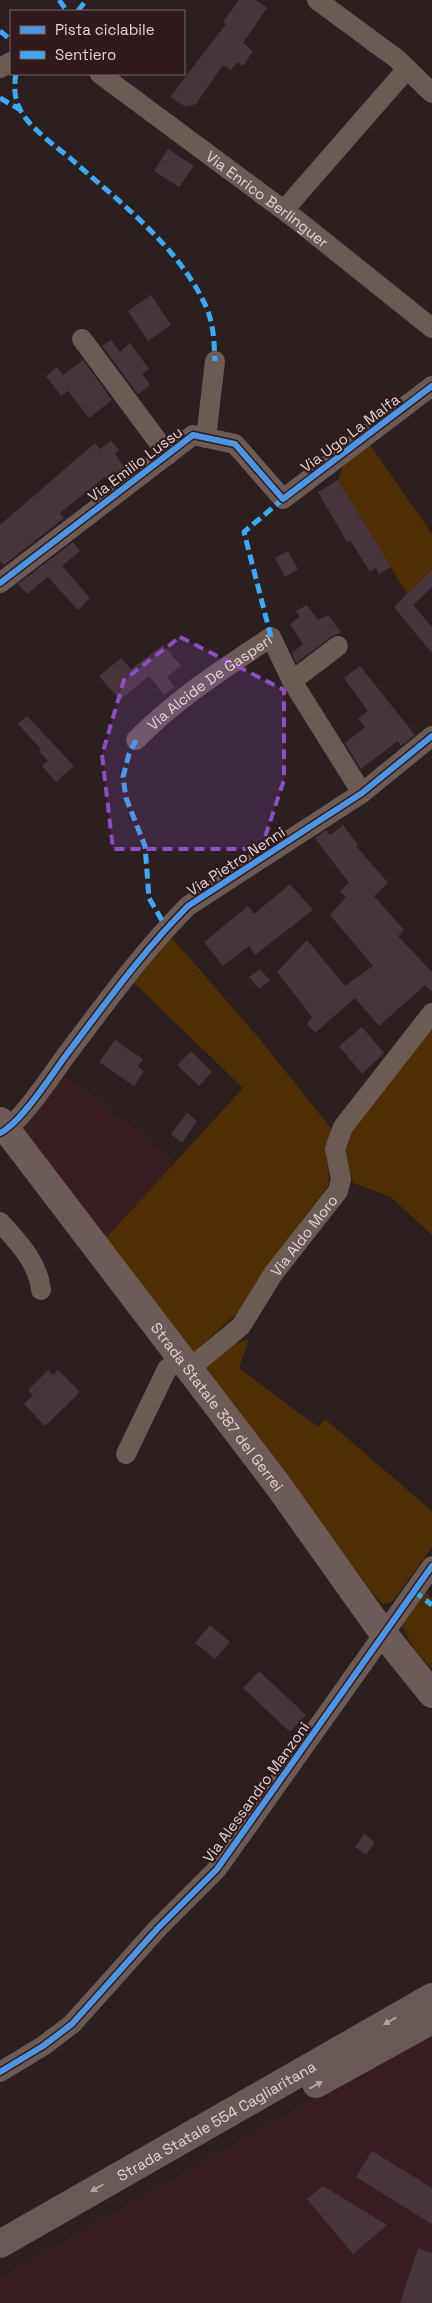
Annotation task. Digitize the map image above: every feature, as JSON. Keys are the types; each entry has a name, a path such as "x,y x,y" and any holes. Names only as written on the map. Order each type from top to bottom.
{"highway":[{"name":"Strada Statale 554 Cagliaritana","path":"0,2244 432,1996"},
{"name":"Strada Statale 554 Cagliaritana","path":"0,2264 432,2020"}],"main road":[{"name":"Strada Statale 387 del Gerrei","path":"2,1128 185,1364 276,1484 384,1633 432,1694"}],"street":[{"path":"317,0 407,69 432,92"},
{"path":"284,210 407,69"},
{"name":"Via Enrico Berlinguer","path":"101,75 284,210 432,328"},
{"path":"82,339 168,455"},
{"path":"206,438 215,361"},
{"name":"Via Ugo La Malfa","path":"283,499 432,386"},
{"name":"Via Emilio Lussu","path":"0,583 193,436 235,444 283,499"},
{"name":"Via Alcide De Gasperi","path":"136,740 153,722 190,692 271,637 292,681 362,793"},
{"path":"292,681 338,646"},
{"name":"Via Pietro Nenni","path":"2,1128 33,1099 113,994 170,924 188,906 362,793 432,736"},
{"name":"Via Aldo Moro","path":"126,1454 167,1369 185,1364 241,1326 273,1274 338,1191 342,1179 335,1149 343,1127 432,1013"},
{"path":"0,1222 25,1251 40,1277 41,1290"},
{"name":"Via Alessandro Manzoni","path":"0,2072 43,2046 72,2024 158,1928 217,1869 432,1566"}],"highlighted area":[{"path":"180,637 284,690 284,780 261,849 113,849 102,755 124,680"}],"shaded area":[{"path":"368,442 432,534 432,568 407,594 338,480 344,463"},
{"path":"171,937 253,1031 334,1132 325,1145 329,1177 328,1186 258,1278 239,1311 190,1356 104,1240 243,1088 134,983"},
{"path":"432,1029 432,1235 391,1197 353,1183 343,1157 345,1140 371,1104"},
{"path":"49,1061 175,1161 104,1240 9,1116"},
{"path":"249,1339 239,1368 318,1427 325,1419 432,1511 432,1547 392,1602 382,1604 369,1588 205,1367 234,1344"},
{"path":"422,1590 432,1598 432,1669 414,1649 400,1622"},
{"path":"432,2031 432,2303 0,2303 0,2278"}],"building":[{"path":"239,0 256,0 267,8 243,43 253,51 243,66 237,62 231,70 223,65 196,104 186,107 170,97 226,24 223,22"},
{"path":"168,149 194,166 179,187 154,171"},
{"path":"151,295 171,325 148,341 128,311"},
{"path":"111,340 120,352 130,343 149,369 142,374 150,385 138,394 102,346"},
{"path":"83,360 112,400 89,418 68,391 61,396 46,376 57,367 63,375"},
{"path":"111,441 119,450 115,453 126,470 109,483 105,477 60,513 64,518 4,565 0,561 0,525 95,443 100,449"},
{"path":"338,480 391,567 379,574 376,568 370,572 350,540 347,542 318,492"},
{"path":"73,542 80,551 62,566 90,598 78,610 48,577 27,594 18,584"},
{"path":"288,551 298,569 285,577 275,558"},
{"path":"432,569 432,587 413,605 432,627 432,653 394,607"},
{"path":"307,605 318,620 328,615 341,632 331,637 296,663 292,653 303,644 290,624 300,617 296,611"},
{"path":"163,645 181,666 167,677 175,687 164,695 149,676 120,700 99,676 121,658 131,669"},
{"path":"360,666 415,735 401,746 398,741 361,769 345,743 365,727 358,719 368,711 344,678"},
{"path":"27,716 74,766 56,782 42,766 48,761 39,751 41,749 18,724"},
{"path":"343,825 358,845 356,846 388,883 374,896 404,930 398,936 432,972 432,992 425,985 379,1026 355,998 315,1033 307,1024 312,1017 277,972 307,940 345,986 373,966 330,915 346,897 340,891 349,883 315,838 326,830 330,835"},
{"path":"290,884 313,910 255,955 249,946 223,966 204,942 248,906 254,914"},
{"path":"260,969 270,981 259,989 249,977"},
{"path":"362,1027 384,1053 362,1074 339,1046"},
{"path":"115,1040 143,1059 138,1067 144,1071 134,1086 99,1062"},
{"path":"191,1051 212,1072 199,1086 177,1065"},
{"path":"187,1113 197,1121 182,1143 171,1134"},
{"path":"48,1370 53,1375 58,1370 80,1392 45,1426 24,1404 33,1395 28,1390"},
{"path":"210,1625 230,1642 215,1659 195,1643"},
{"path":"259,1671 306,1715 290,1732 243,1688"},
{"path":"364,1834 375,1842 366,1855 355,1847"},
{"path":"372,2151 432,2188 432,2224 356,2177"},
{"path":"323,2186 387,2225 353,2254 307,2199"},
{"path":"418,2248 432,2253 432,2303 400,2303"}],"marked path":[{"path":"59,0 66,10"},
{"path":"79,10 86,0"},
{"path":"0,31 10,39"},
{"path":"16,75 16,99 28,121 147,227 165,246 196,287 211,322 215,361"},
{"path":"0,98 19,109"},
{"path":"271,637 244,532 283,499"},
{"path":"136,740 129,754 123,777 126,798 145,846 149,898 167,929"},
{"path":"414,1591 432,1605"}],"cycle path":[{"path":"0,583 193,435 235,444 283,499 432,386"},
{"path":"0,1133 8,1128 26,1109 125,978 155,941 188,906 362,793 432,736"},
{"path":"0,2072 43,2046 72,2024 158,1928 217,1869 432,1566"}]}
